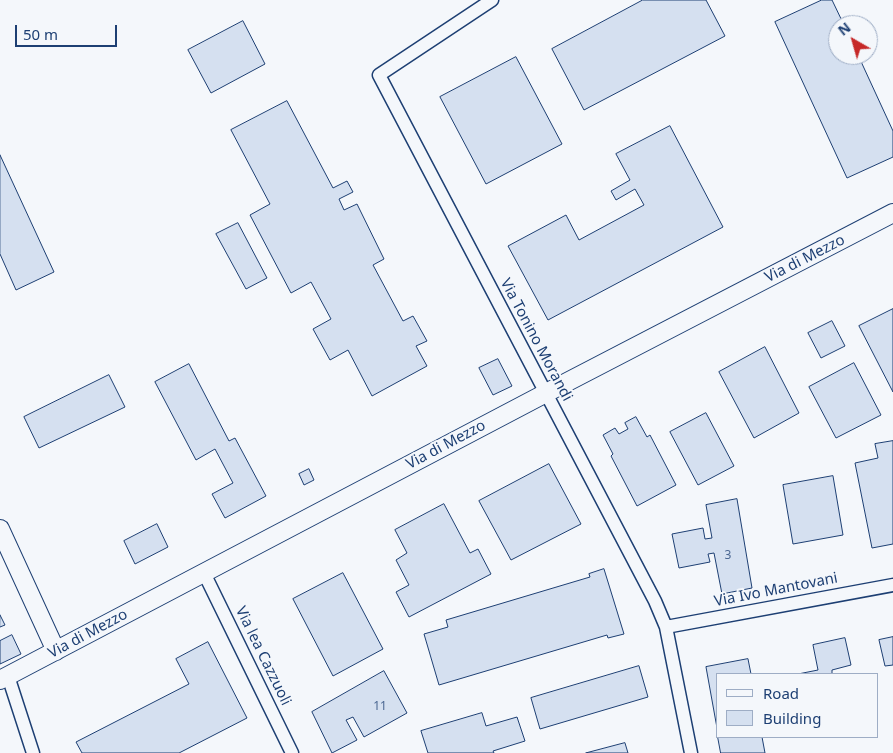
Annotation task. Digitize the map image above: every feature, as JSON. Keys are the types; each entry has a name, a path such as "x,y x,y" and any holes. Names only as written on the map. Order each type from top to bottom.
{"street":[{"name":"Via Tonino Morandi","path":"492,0 379,75 655,601 666,627 691,753"},
{"name":"Via di Mezzo","path":"4,678 546,393 893,214"},
{"path":"0,530 56,651"},
{"name":"Via lea Cazzuoli","path":"204,573 292,753"},
{"name":"Via Ivo Mantovani","path":"666,627 893,585"},
{"path":"4,678 32,753"}],"building":[{"path":"643,0 706,0 725,36 584,110 552,49"},
{"path":"822,0 832,0 839,15 828,15 828,65 863,65 893,131 893,157 847,178 775,22"},
{"path":"243,21 265,64 211,93 188,50"},
{"path":"516,57 562,144 486,184 440,97"},
{"path":"287,101 333,188 347,181 353,192 339,199 344,210 357,204 384,259 373,265 403,321 413,316 427,341 416,346 427,366 372,396 348,350 330,360 313,329 331,319 311,282 291,293 250,215 270,204 231,130"},
{"path":"670,126 723,227 548,320 508,246 566,215 579,240 644,205 635,189 616,200 611,191 630,180 616,154"},
{"path":"0,155 54,272 16,290 0,254"},
{"path":"238,223 267,278 246,289 216,234"},
{"path":"893,309 893,392 859,326"},
{"path":"832,321 845,346 821,358 808,333"},
{"path":"765,347 799,413 754,438 719,372"},
{"path":"498,359 512,386 493,395 479,368"},
{"path":"854,363 881,415 836,438 809,387"},
{"path":"189,364 229,441 235,438 266,496 225,518 212,494 233,483 215,449 196,460 155,382"},
{"path":"109,375 125,407 39,448 24,417"},
{"path":"706,413 734,466 698,485 670,432"},
{"path":"636,417 647,437 650,435 676,485 637,506 611,456 613,454 603,435 615,428 619,434 628,429 625,423"},
{"path":"893,441 893,544 872,548 855,463 878,458 875,444"},
{"path":"549,464 581,524 511,560 479,501"},
{"path":"309,469 314,480 304,485 299,474"},
{"path":"833,476 843,535 793,544 783,485"},
{"path":"737,499 752,588 722,594 714,553 708,554 710,562 679,568 672,534 703,528 705,539 712,538 706,505"},
{"path":"444,504 470,553 478,549 491,574 409,617 396,592 409,585 396,560 407,553 395,530"},
{"path":"157,524 168,547 135,564 124,541"},
{"path":"604,569 624,634 608,638 607,635 439,685 424,634 448,627 446,620 590,577 589,574"},
{"path":"343,573 383,649 333,676 293,599"},
{"path":"0,615 5,625 0,627"},
{"path":"12,635 21,654 0,664 0,641"},
{"path":"893,637 893,665 885,666 879,640"},
{"path":"845,638 851,665 832,670 832,673 803,673 818,670 813,645"},
{"path":"208,642 247,718 179,753 82,753 76,742 189,684 176,659"},
{"path":"748,659 751,673 716,673 716,722 706,667"},
{"path":"639,666 648,697 540,729 531,698"},
{"path":"384,671 407,713 364,737 353,717 346,720 357,740 332,753 312,712"},
{"path":"482,713 486,726 517,717 525,741 493,751 494,753 428,753 421,731"},
{"path":"718,738 762,738 765,753 721,753"},
{"path":"625,743 628,753 586,753"}]}
